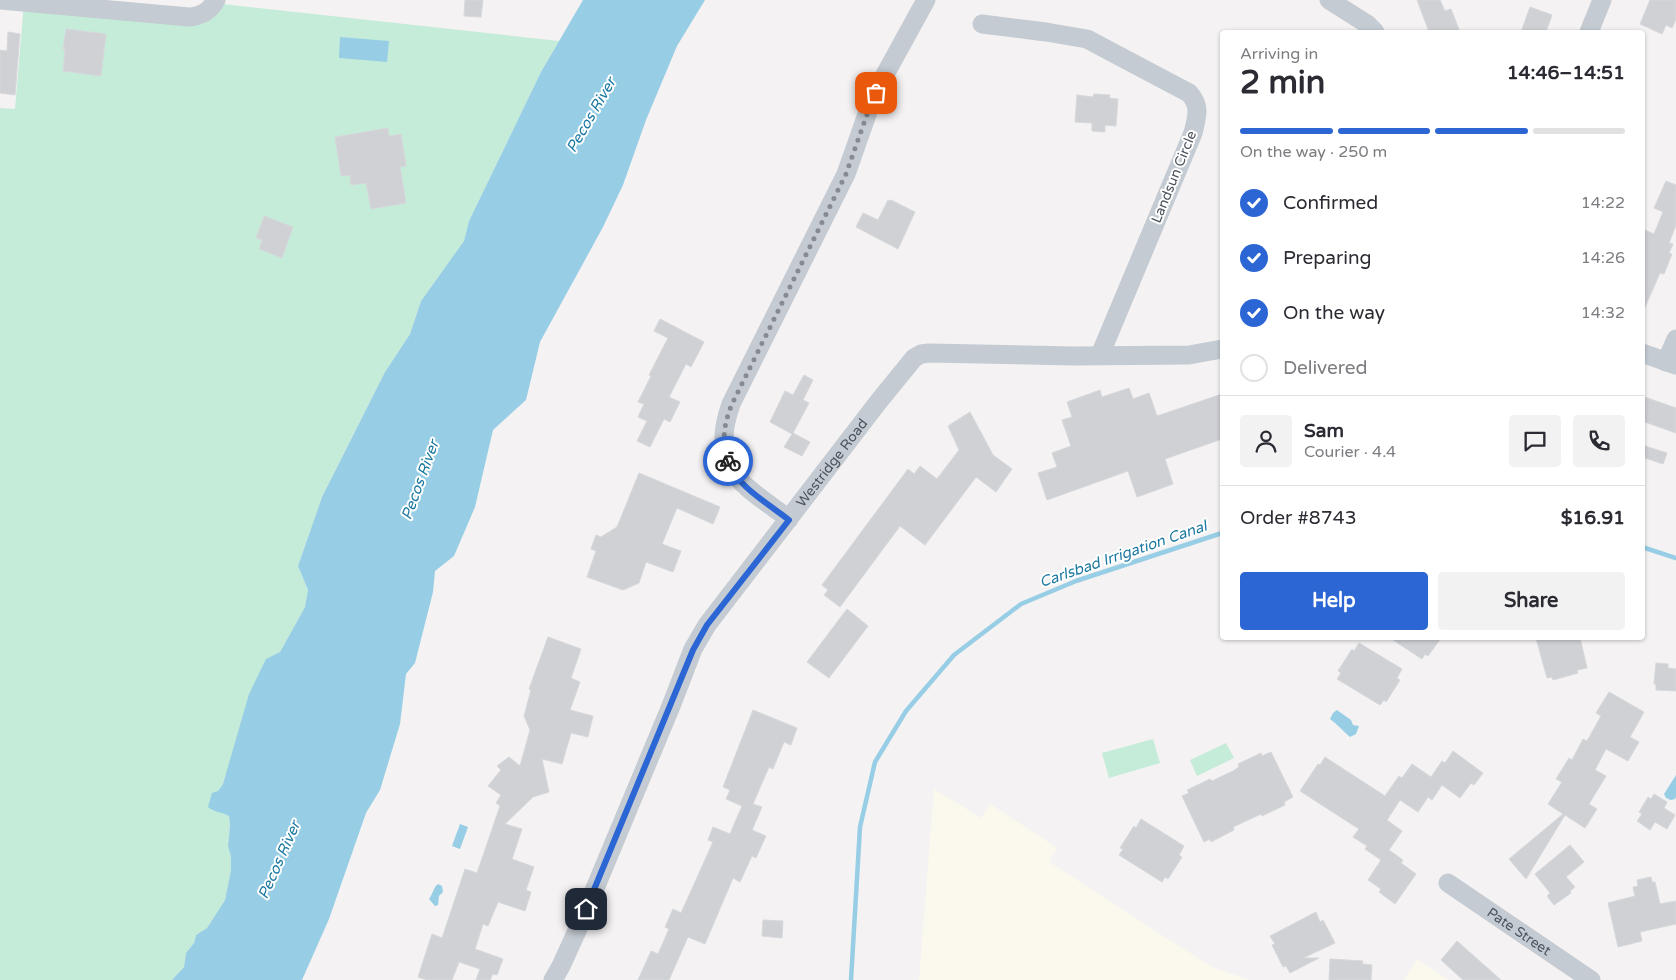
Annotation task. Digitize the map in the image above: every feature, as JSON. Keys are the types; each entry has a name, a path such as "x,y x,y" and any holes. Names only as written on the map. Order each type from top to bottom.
{"street":[{"path":"0,0 189,17 200,16 212,8 216,0"},
{"path":"789,520 742,483 730,469 724,445 725,422 732,404 846,174 870,106 882,80 926,0"},
{"path":"1329,0 1367,24 1373,30"},
{"path":"1590,30 1602,0"},
{"name":"Landsun Circle","path":"982,24 1087,39 1190,93 1198,107 1194,132 1100,355"},
{"path":"1645,354 1671,364 1676,339"},
{"name":"Westridge Road","path":"553,980 562,966 693,650 707,625 910,362 920,354 1189,355 1220,349"},
{"name":"Pate Street","path":"1448,883 1591,980"}],"shaded area":[{"path":"934,789 981,818 990,804 1057,848 1049,862 1213,968 1250,980 919,980"},
{"path":"1417,959 1449,980 1404,980"}],"green space":[{"path":"24,3 189,17 214,3 559,41 541,72 469,221 464,241 421,301 410,334 385,372 322,497 298,566 308,590 305,607 280,652 232,756 223,784 218,791 211,810 222,812 229,816 228,846 231,857 231,870 225,900 207,928 196,935 194,943 186,953 184,967 172,980 0,980 0,108 15,109"},
{"path":"1153,739 1160,763 1109,778 1102,753"},
{"path":"1226,743 1234,758 1197,776 1190,760"}],"water":[{"name":"Pecos River","path":"583,0 705,0 677,46 646,120 623,185 603,227 540,342 526,400 493,430 475,507 454,556 435,571 433,592 415,663 406,674 400,724 380,790 366,813 329,919 302,980 172,980 184,967 186,953 194,943 196,935 207,928 225,900 231,870 231,857 228,846 229,816 208,807 212,793 218,791 223,784 249,694 266,659 280,652 305,607 308,590 298,566 322,497 385,372 410,334 421,301 464,241 469,221 541,72"},
{"path":"340,37 389,41 387,62 339,58"},
{"path":"1337,710 1351,720 1353,725 1359,726 1356,734 1350,737 1330,719"},
{"path":"1676,775 1676,797 1671,800 1666,798 1664,794"},
{"path":"460,824 468,827 460,849 452,846"},
{"path":"438,884 442,886 443,892 439,896 438,905 435,906 429,899"}],"building":[{"path":"465,0 483,0 481,17 464,16"},
{"path":"1417,0 1440,0 1445,11 1451,9 1459,30 1428,30"},
{"path":"1650,0 1676,0 1676,19 1672,28 1666,25 1662,34 1640,24"},
{"path":"1530,7 1552,15 1547,30 1522,30"},
{"path":"66,29 106,34 101,76 63,71 65,50 63,49"},
{"path":"8,32 20,34 15,95 0,93 0,50 7,51"},
{"path":"1094,94 1110,95 1109,98 1118,99 1116,126 1105,125 1105,132 1092,131 1092,123 1075,122 1077,95 1093,97"},
{"path":"388,128 389,136 401,134 406,166 400,167 406,203 371,209 366,183 351,185 350,175 341,176 335,137"},
{"path":"1666,181 1676,185 1676,225 1669,243 1673,244 1669,253 1672,254 1664,274 1660,273 1645,307 1645,230 1654,234 1663,212 1654,208"},
{"path":"888,200 915,212 898,249 856,227 863,213 878,220"},
{"path":"264,216 293,227 282,258 259,249 262,240 256,238"},
{"path":"660,319 704,342 691,367 686,364 669,397 680,402 670,422 664,419 650,447 637,441 647,421 638,417 644,404 638,402 668,338 654,331"},
{"path":"804,375 813,380 803,400 809,403 793,433 810,442 802,456 784,447 792,434 770,422 785,391 793,395"},
{"path":"1129,388 1133,399 1149,393 1157,416 1220,395 1220,440 1165,459 1173,484 1137,497 1128,471 1047,500 1038,473 1057,467 1052,453 1071,446 1062,420 1072,417 1067,402 1100,390 1102,397"},
{"path":"1645,397 1676,408 1676,433 1645,422"},
{"path":"970,412 993,455 1012,469 996,492 976,477 925,545 900,526 840,607 824,595 828,590 822,585 908,469 914,474 920,466 937,479 959,450 948,426"},
{"path":"1645,446 1667,453 1663,464 1645,458"},
{"path":"639,473 720,507 713,524 677,508 662,544 681,551 673,572 646,562 639,583 623,590 587,577 596,551 591,549 596,535 601,537 617,527"},
{"path":"847,609 868,626 829,678 807,662"},
{"path":"548,637 581,649 571,678 580,682 570,710 593,716 588,737 571,733 562,764 542,759 549,792 533,797 505,824 522,829 512,859 534,867 526,890 531,892 525,911 498,902 488,926 483,924 475,949 503,959 497,975 493,974 490,980 476,980 480,969 459,962 452,980 427,980 418,977 432,934 442,938 465,869 477,873 500,806 496,803 501,795 488,786 501,770 497,766 509,757 520,766 530,730 524,716 531,690 529,689"},
{"path":"1393,640 1440,640 1428,656 1425,654 1422,659"},
{"path":"1537,640 1580,640 1587,668 1577,670 1578,673 1553,680 1552,677 1547,678"},
{"path":"1359,643 1402,669 1397,678 1400,680 1386,702 1384,700 1380,705 1337,679 1341,673 1338,671 1352,649 1354,651"},
{"path":"1656,663 1668,664 1668,668 1676,669 1676,691 1656,690 1656,684 1654,684"},
{"path":"1609,692 1644,712 1630,737 1639,742 1628,761 1606,749 1595,770 1606,776 1589,804 1597,809 1585,828 1565,815 1526,879 1509,859 1563,814 1548,804 1562,782 1556,779 1569,758 1572,760 1583,739 1587,741 1601,716 1596,713"},
{"path":"753,710 797,728 791,745 784,742 773,769 769,767 753,804 762,807 752,830 766,836 756,858 752,856 740,882 733,878 705,944 688,937 669,980 638,980 651,951 658,954 669,929 665,927 673,909 681,913 713,842 708,840 713,827 730,834 742,806 726,799 730,790 723,787"},
{"path":"1453,751 1483,773 1474,785 1471,783 1460,798 1442,785 1432,800 1428,797 1418,812 1400,800 1387,820 1402,831 1389,850 1403,860 1401,863 1416,874 1395,904 1379,892 1381,889 1368,880 1381,860 1365,849 1367,846 1353,837 1359,829 1300,791 1325,757 1385,796 1399,776 1402,778 1412,764 1431,777 1442,761 1445,763"},
{"path":"1271,752 1293,797 1284,802 1285,805 1233,827 1234,830 1211,842 1210,839 1204,842 1182,796 1189,793 1187,790 1233,771 1239,767 1238,764 1261,753 1262,756"},
{"path":"1654,794 1667,802 1664,808 1675,815 1667,829 1655,822 1650,830 1637,821 1642,814 1639,812 1648,797 1651,799"},
{"path":"1141,819 1184,846 1179,855 1182,857 1168,879 1165,877 1162,882 1119,855 1123,849 1120,848 1134,826 1136,828"},
{"path":"1570,845 1584,862 1566,877 1575,887 1570,891 1571,893 1554,905 1547,896 1550,893 1535,874"},
{"path":"1651,877 1652,882 1655,882 1660,904 1676,901 1676,924 1640,932 1642,941 1618,947 1608,903 1635,896 1633,887 1638,886 1637,880"},
{"path":"1316,912 1320,922 1323,920 1335,943 1303,958 1319,958 1290,973 1286,966 1283,967 1272,945 1275,944 1270,936"},
{"path":"763,920 783,921 782,938 762,936"},
{"path":"1457,941 1501,980 1463,980 1441,960"},
{"path":"1330,959 1363,961 1362,964 1372,965 1371,980 1329,980"}],"waterway":[{"name":"Carlsbad Irrigation Canal","path":"851,980 860,827 875,762 906,711 954,655 1021,604 1076,581 1220,534"},
{"name":"Carlsbad Irrigation Canal","path":"1645,548 1676,558"}],"way so far":[{"path":"728,461 723,438 725,422 732,404 846,174 876,93"}],"route":[{"path":"586,909 693,650 707,625 789,520 742,483 730,469 728,461"}]}
